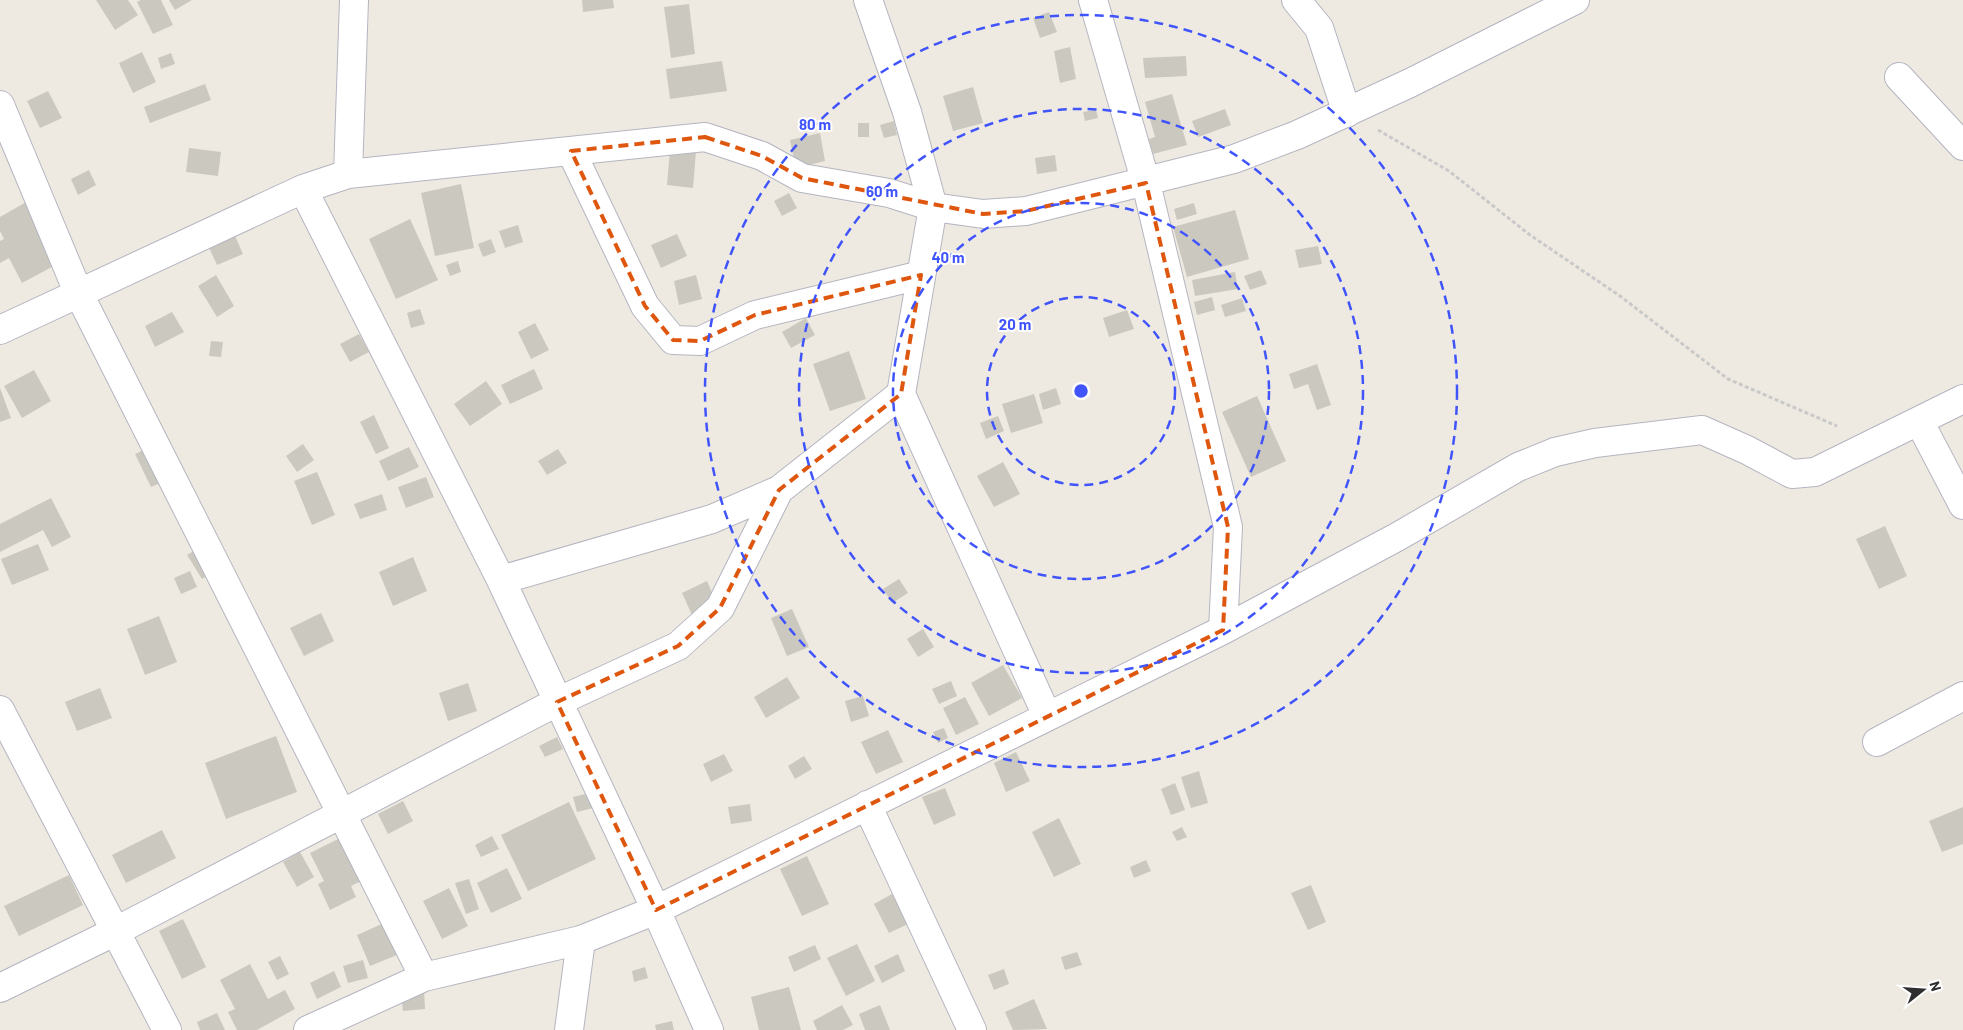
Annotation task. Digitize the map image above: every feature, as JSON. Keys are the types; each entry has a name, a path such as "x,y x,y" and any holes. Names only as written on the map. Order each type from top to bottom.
{"street":[{"path":"348,174 354,0"},
{"path":"868,0 907,112 933,207 901,394 1047,716"},
{"path":"1093,0 1146,183 1228,527 1223,630"},
{"path":"1296,0 1319,28 1347,113"},
{"path":"0,330 78,292 303,189 348,174 705,137 762,156 802,178 888,193 933,207 983,214 1026,211 1146,183 1234,159 1297,135 1347,113 1528,25 1575,0"},
{"path":"1899,77 1963,146"},
{"path":"0,105 78,292 424,977"},
{"path":"571,151 645,306 673,340 700,341 755,315 921,275"},
{"path":"303,189 500,580 656,910 709,1030"},
{"path":"500,580 712,519 779,490 901,394"},
{"path":"308,1030 424,977 581,940 656,910 1223,630 1396,538 1518,467 1555,452 1595,443 1702,430 1747,450 1792,474 1815,472 1963,399"},
{"path":"1919,421 1963,505"},
{"path":"0,988 114,932 558,702 678,646 720,608 779,490"},
{"path":"1877,742 1963,696"},
{"path":"0,710 114,932 167,1030"},
{"path":"867,805 972,1030"},
{"path":"569,1030 581,940"}],"path":[{"path":"1347,113 1449,171 1530,235 1620,296 1728,379 1852,433 1878,441"}],"highlighted area":[{"path":"705,137 762,156 802,178 983,214 1026,211 1146,183 1228,527 1223,630 656,910 557,702 678,646 720,608 779,490 901,394 921,275 755,315 700,341 673,340 645,306 571,151"}],"building":[{"path":"96,0 128,0 138,15 115,30"},
{"path":"141,0 161,0 173,25 153,34 137,2"},
{"path":"169,0 192,0 175,10"},
{"path":"582,0 613,0 614,8 583,12"},
{"path":"689,4 695,54 671,58 664,7"},
{"path":"1049,12 1057,32 1040,38 1033,18"},
{"path":"1070,47 1076,79 1060,83 1054,51"},
{"path":"142,52 156,82 133,93 119,63"},
{"path":"171,53 175,64 161,69 158,58"},
{"path":"1186,56 1187,76 1145,78 1143,58"},
{"path":"722,61 727,91 670,99 666,69"},
{"path":"205,84 211,100 150,123 144,107"},
{"path":"973,87 983,123 953,131 943,96"},
{"path":"48,91 62,118 40,128 27,101"},
{"path":"1172,94 1187,145 1153,154 1149,139 1155,137 1145,102"},
{"path":"1225,109 1231,125 1198,137 1192,121"},
{"path":"1096,110 1098,118 1085,121 1083,112"},
{"path":"894,121 897,135 884,138 880,125"},
{"path":"858,123 869,123 869,137 858,137"},
{"path":"820,133 825,161 796,168 790,140"},
{"path":"189,148 221,152 218,176 186,172"},
{"path":"670,149 696,151 693,188 667,185"},
{"path":"1055,155 1057,171 1037,174 1035,158"},
{"path":"89,170 96,185 78,195 71,179"},
{"path":"461,184 474,248 435,256 421,193"},
{"path":"789,193 797,208 782,216 774,201"},
{"path":"28,201 61,262 22,283 9,258 0,263 0,241 4,239 0,231 0,217"},
{"path":"1194,203 1197,214 1177,220 1174,209"},
{"path":"1235,210 1249,259 1187,277 1173,227"},
{"path":"410,219 438,280 396,299 369,239"},
{"path":"518,225 523,242 505,248 499,231"},
{"path":"232,229 243,254 217,265 206,241"},
{"path":"677,234 687,256 661,268 651,245"},
{"path":"491,239 496,252 483,257 478,244"},
{"path":"1318,246 1322,264 1299,268 1295,250"},
{"path":"458,261 461,272 450,276 446,265"},
{"path":"1261,270 1267,284 1250,290 1244,276"},
{"path":"1235,272 1238,289 1195,296 1192,280"},
{"path":"216,275 234,306 217,317 198,286"},
{"path":"696,275 702,299 679,305 674,281"},
{"path":"1212,297 1215,310 1197,315 1194,302"},
{"path":"1242,298 1246,311 1225,317 1221,305"},
{"path":"420,309 425,324 411,328 407,313"},
{"path":"1127,310 1134,329 1109,337 1103,318"},
{"path":"172,312 184,332 155,347 145,326"},
{"path":"806,318 815,335 791,348 782,332"},
{"path":"535,323 549,350 531,359 518,332"},
{"path":"359,334 369,352 350,362 340,344"},
{"path":"211,341 223,342 221,357 209,356"},
{"path":"849,351 866,399 830,411 813,364"},
{"path":"1317,364 1331,405 1317,410 1308,384 1294,389 1289,374"},
{"path":"534,369 543,389 510,404 501,385"},
{"path":"34,370 51,401 22,418 4,386"},
{"path":"486,381 502,404 470,426 454,404"},
{"path":"0,388 11,418 0,422"},
{"path":"1056,388 1061,404 1043,410 1039,394"},
{"path":"1034,394 1043,423 1011,433 1002,404"},
{"path":"1257,396 1286,461 1251,477 1222,412"},
{"path":"374,415 389,448 376,454 360,422"},
{"path":"998,416 1004,431 986,439 980,423"},
{"path":"303,444 314,460 297,472 286,456"},
{"path":"150,447 165,481 151,487 135,454"},
{"path":"409,447 419,467 388,481 379,461"},
{"path":"558,449 567,463 547,475 538,461"},
{"path":"1003,462 1020,494 994,507 977,476"},
{"path":"317,472 335,515 312,525 294,481"},
{"path":"426,477 434,497 406,508 398,487"},
{"path":"382,494 387,510 360,519 354,504"},
{"path":"51,498 71,537 52,547 43,530 0,552 0,524"},
{"path":"1885,526 1907,576 1879,589 1856,539"},
{"path":"38,544 49,570 12,585 1,559"},
{"path":"197,549 212,573 202,579 187,555"},
{"path":"413,557 427,591 393,606 379,572"},
{"path":"190,571 197,587 181,594 174,578"},
{"path":"899,579 908,593 892,603 883,589"},
{"path":"707,581 717,604 692,615 682,593"},
{"path":"792,609 809,647 787,656 771,618"},
{"path":"321,613 334,641 304,656 290,628"},
{"path":"159,616 177,662 145,675 127,629"},
{"path":"923,629 934,647 918,657 907,639"},
{"path":"1003,665 1022,698 989,716 971,683"},
{"path":"787,677 800,698 766,718 754,697"},
{"path":"951,681 957,696 939,704 932,689"},
{"path":"468,683 477,711 448,721 439,693"},
{"path":"100,688 112,718 77,731 65,702"},
{"path":"863,696 869,716 851,722 845,701"},
{"path":"965,697 979,724 956,735 943,708"},
{"path":"944,728 948,738 938,743 933,732"},
{"path":"888,730 903,762 876,774 861,742"},
{"path":"276,736 297,792 226,819 205,763"},
{"path":"557,737 563,749 545,757 539,746"},
{"path":"1016,752 1030,781 1006,792 994,763"},
{"path":"724,754 733,771 711,782 703,764"},
{"path":"804,756 812,769 795,779 788,766"},
{"path":"1199,771 1208,803 1191,808 1181,777"},
{"path":"1175,783 1185,810 1171,815 1161,789"},
{"path":"945,788 956,815 934,825 922,797"},
{"path":"589,793 593,808 577,812 573,797"},
{"path":"403,801 413,821 388,834 378,814"},
{"path":"569,802 596,859 528,891 501,835"},
{"path":"750,804 752,821 731,824 728,807"},
{"path":"1963,807 1963,844 1942,852 1929,821"},
{"path":"1059,818 1081,864 1054,877 1032,832"},
{"path":"1182,827 1187,837 1177,841 1172,832"},
{"path":"162,830 176,858 126,883 112,855"},
{"path":"492,836 499,849 481,857 475,845"},
{"path":"340,838 361,881 351,886 356,897 330,910 318,884 324,881 310,853"},
{"path":"300,852 314,877 297,887 283,862"},
{"path":"807,856 829,904 802,916 780,869"},
{"path":"1146,860 1151,871 1134,878 1130,867"},
{"path":"507,868 522,899 491,913 477,883"},
{"path":"69,875 83,905 19,936 4,906"},
{"path":"469,879 479,909 466,914 455,883"},
{"path":"1311,885 1326,922 1308,930 1291,893"},
{"path":"449,888 468,926 442,939 423,901"},
{"path":"892,894 908,924 889,933 874,904"},
{"path":"183,919 206,967 182,979 159,931"},
{"path":"384,923 397,955 370,966 357,935"},
{"path":"857,944 875,981 846,996 827,958"},
{"path":"815,945 821,959 794,972 788,957"},
{"path":"1077,952 1082,965 1065,970 1061,957"},
{"path":"898,954 905,971 882,983 874,966"},
{"path":"280,956 289,974 277,980 268,962"},
{"path":"363,960 368,978 348,983 343,966"},
{"path":"250,964 268,999 285,990 295,1009 257,1030 237,1030 228,1012 235,1009 220,980"},
{"path":"645,967 648,978 634,982 632,971"},
{"path":"1004,969 1009,984 994,990 988,975"},
{"path":"334,971 341,987 317,999 310,983"},
{"path":"789,987 801,1030 759,1030 751,997"},
{"path":"424,990 425,1009 403,1011 401,992"},
{"path":"1034,999 1047,1029 1013,1030 1005,1012"},
{"path":"842,1005 853,1025 843,1030 817,1030 813,1021"},
{"path":"880,1005 890,1030 865,1030 859,1014"},
{"path":"217,1013 225,1030 200,1030 197,1022"},
{"path":"672,1021 674,1030 656,1030 655,1025"}]}
